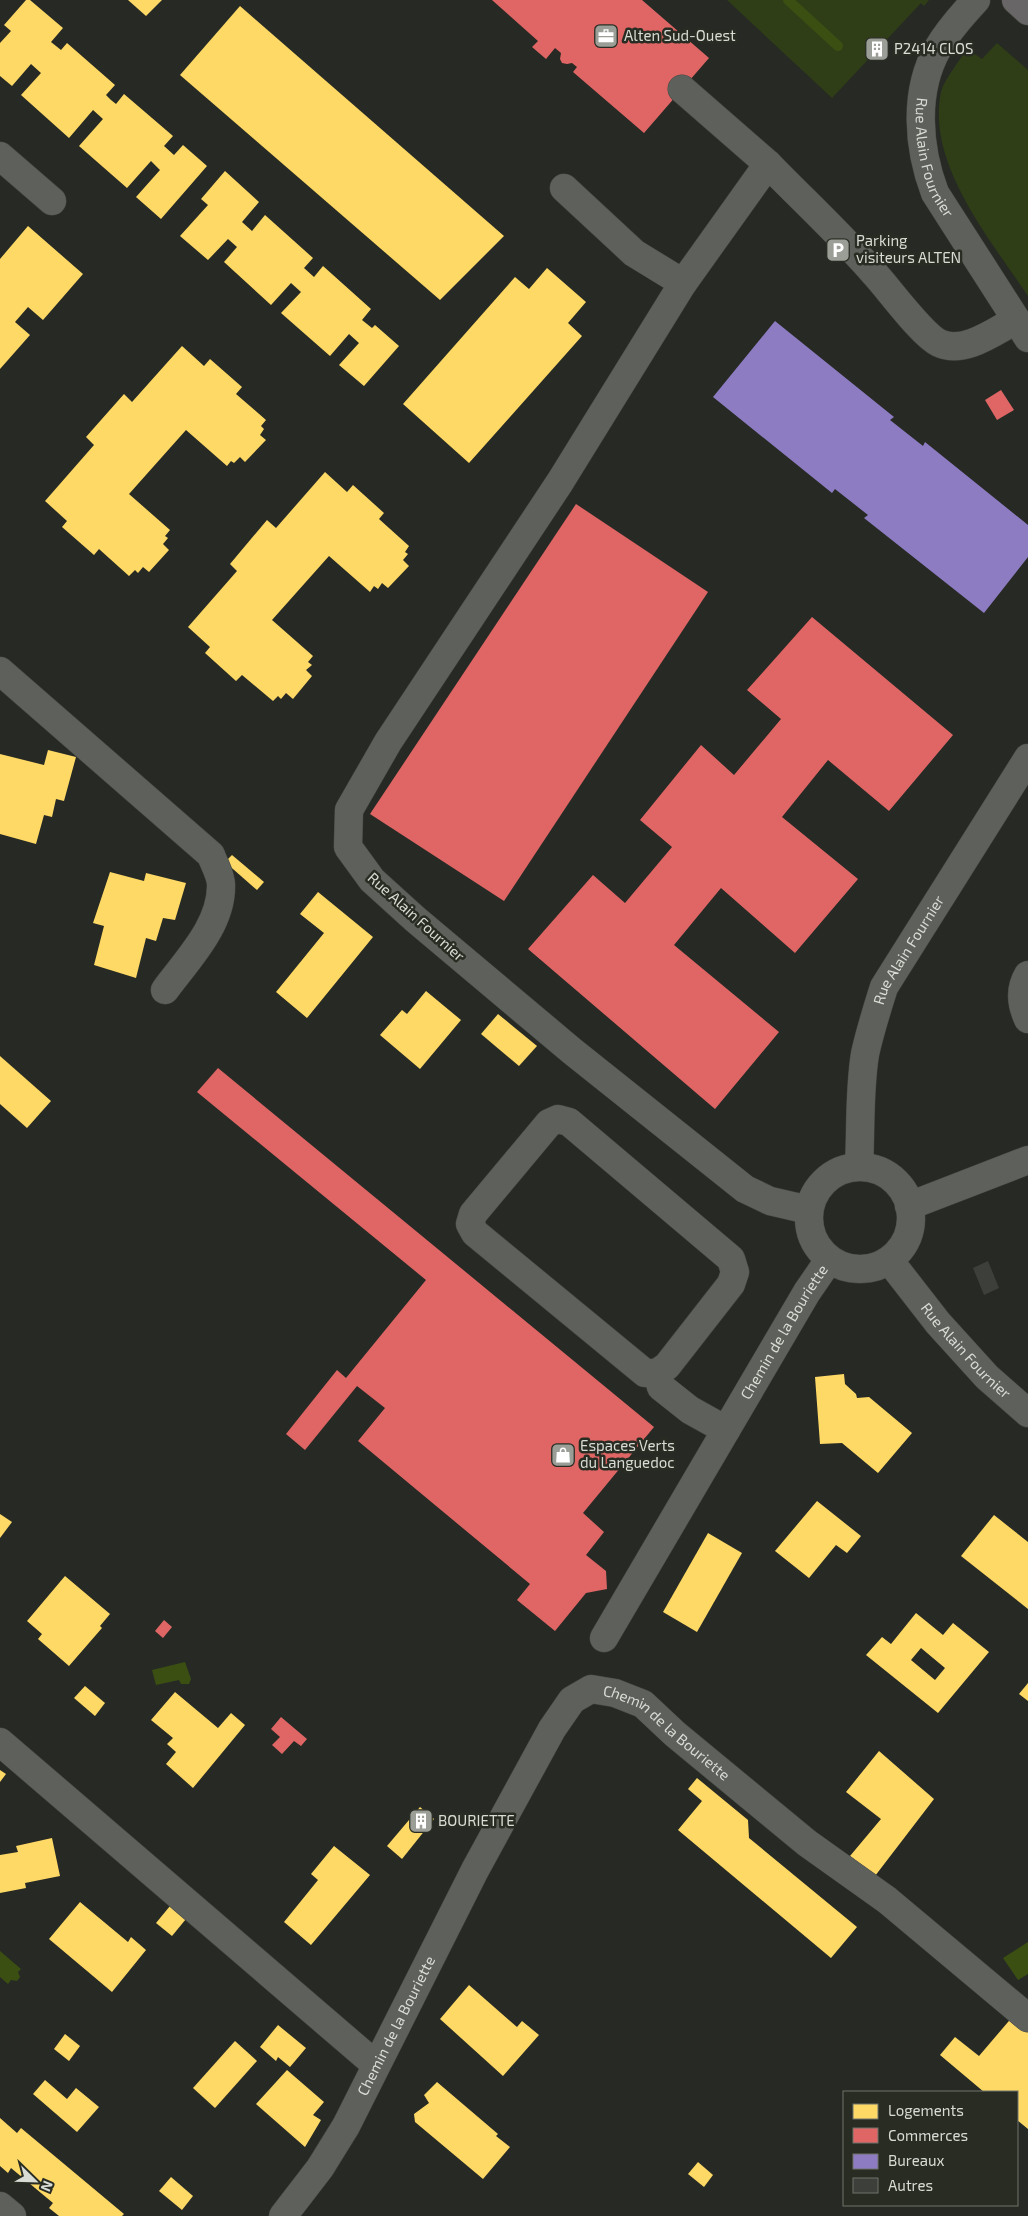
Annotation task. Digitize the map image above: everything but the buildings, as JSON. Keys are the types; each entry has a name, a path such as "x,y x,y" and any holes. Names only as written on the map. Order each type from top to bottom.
{"street":[{"name":"Rue Alain Fournier","path":"976,0 960,18 935,56 926,78 922,104 921,142 927,172 936,193 1022,329"},
{"path":"682,89 768,164 873,271 926,333 939,343 953,346 1022,329"},
{"path":"0,156 52,201"},
{"name":"Rue Alain Fournier","path":"768,164 683,283 560,482 388,742 348,810 348,847 372,880 415,919 572,1051 745,1189 770,1201 809,1210"},
{"path":"564,188 634,253 683,283"},
{"path":"0,671 211,855 221,883 220,902 208,931 165,990"},
{"name":"Rue Alain Fournier","path":"859,1166 861,1096 865,1056 872,1023 884,987 1028,758"},
{"path":"1028,975 1021,993 1022,1007 1028,1019"},
{"path":"558,1119 569,1122 731,1259 735,1272 731,1284 667,1366 657,1373 645,1373 475,1233 470,1224 473,1214 549,1123 558,1119"},
{"path":"909,1206 1028,1160"},
{"path":"859,1166 876,1169 892,1177 903,1190 909,1206 911,1221 907,1236 900,1249 889,1260 878,1266 853,1269 829,1260 817,1246 809,1229 809,1210 814,1193 826,1179 842,1170 859,1166"},
{"name":"Chemin de la Bouriette","path":"604,1638 807,1292 829,1260"},
{"name":"Rue Alain Fournier","path":"889,1260 938,1323 987,1377 1028,1413"},
{"path":"657,1373 661,1387 690,1410 726,1430"},
{"name":"Chemin de la Bouriette","path":"284,2216 320,2168 346,2126 475,1870 552,1730 572,1700 592,1689 615,1693 643,1704 675,1734 807,1843 887,1900 1028,2018"},
{"path":"0,1742 376,2066"},
{"path":"0,2206 12,2216"}],"shaded area":[{"path":"727,0 929,0 924,6 921,3 832,98"},
{"path":"997,43 1028,70 1028,296 980,226 965,200 952,173 943,146 939,119 943,87 967,49 982,59"},
{"path":"185,1662 191,1679 189,1684 181,1684 179,1680 156,1685 152,1670"},
{"path":"1028,1942 1028,1974 1018,1980 1003,1958"},
{"path":"0,1951 21,1969 18,1972 20,1977 17,1981 11,1980 8,1984 0,1977"}],"waterway":[{"path":"788,0 838,46"}],"place":[{"name":"Alten Sud-Ouest","path":"606,36"},
{"name":"P2414 CLOS","path":"877,49"},
{"name":"Parking visiteurs ALTEN","path":"838,250"},
{"name":"Espaces Verts du Languedoc","path":"563,1455"},
{"name":"BOURIETTE","path":"421,1821"}]}
